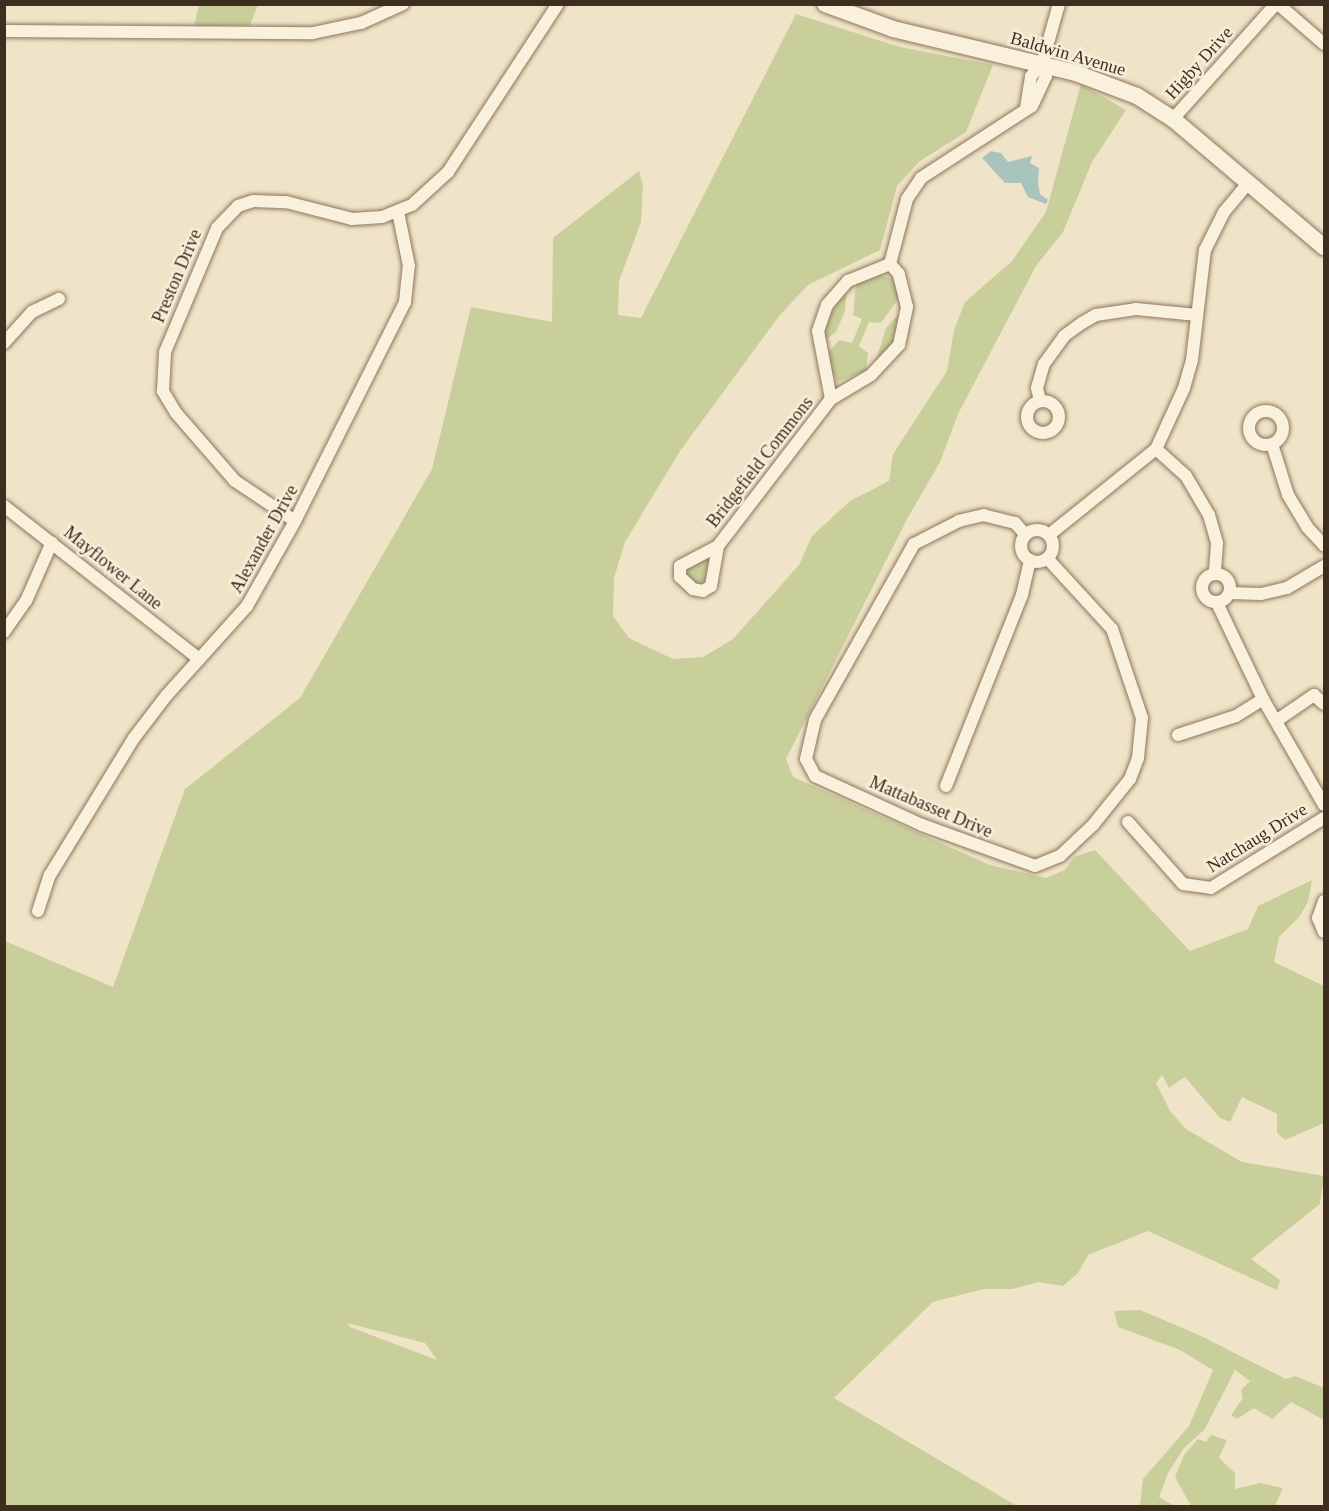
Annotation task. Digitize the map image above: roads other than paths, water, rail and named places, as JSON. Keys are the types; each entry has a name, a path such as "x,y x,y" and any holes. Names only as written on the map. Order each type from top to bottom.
{"street":[{"path":"4,31 314,33 361,23 403,4"},
{"name":"Preston Drive","path":"295,521 246,492 176,413 161,379 165,352 214,235 238,206 269,199 352,219 398,212 426,195 448,172 558,4"},
{"name":"Baldwin Avenue","path":"825,4 901,31 1042,64 1113,85 1173,119 1324,247"},
{"path":"890,264 907,199 921,178 1026,108 1031,76 1042,64 1059,4"},
{"path":"1277,4 1324,44"},
{"name":"Higby Drive","path":"1173,119 1277,4"},
{"path":"1030,560 1047,558 1053,549 1049,535 1156,449 1184,388 1192,360 1205,250 1224,212 1248,183"},
{"name":"Alexander Drive","path":"38,911 50,875 134,738 252,599 295,521 405,302 409,266 398,212"},
{"name":"Bridgefield Commons","path":"718,546 831,399 881,366 904,336 906,299 899,274 890,264 848,281 827,305 818,331 831,399"},
{"path":"4,343 32,312 59,299"},
{"path":"1040,401 1038,376 1044,364 1065,336 1096,315 1136,309 1197,315"},
{"path":"1272,444 1288,495 1307,527 1324,544"},
{"name":"Natchaug Drive","path":"1156,449 1186,476 1209,515 1217,543 1215,574 1205,579 1202,590 1207,600 1218,603 1263,699 1324,805"},
{"name":"Mayflower Lane","path":"4,506 200,659"},
{"name":"Mattabasset Drive","path":"1025,534 1015,523 984,515 959,521 914,544 815,720 806,759 815,776 922,825 1035,866 1060,856 1085,833 1130,779 1138,758 1142,718 1112,629 1047,558"},
{"name":"Mattabasset Drive","path":"946,786 1022,595 1030,560 1021,545 1025,534 1035,530 1049,535"},
{"path":"4,632 26,602 52,542"},
{"path":"1218,603 1230,592 1261,594 1287,588 1324,566"},
{"path":"1215,574 1225,577 1230,592"},
{"path":"1276,721 1314,694 1324,704"},
{"path":"1178,735 1236,716 1263,699"},
{"name":"Natchaug Drive","path":"1128,822 1183,884 1211,888 1324,818"},
{"path":"1324,901 1318,918 1324,932"}],"water":[{"path":"991,151 1001,153 1008,162 1032,156 1030,163 1039,168 1040,194 1048,200 1046,204 1028,197 1021,183 1005,183 982,158"}]}
